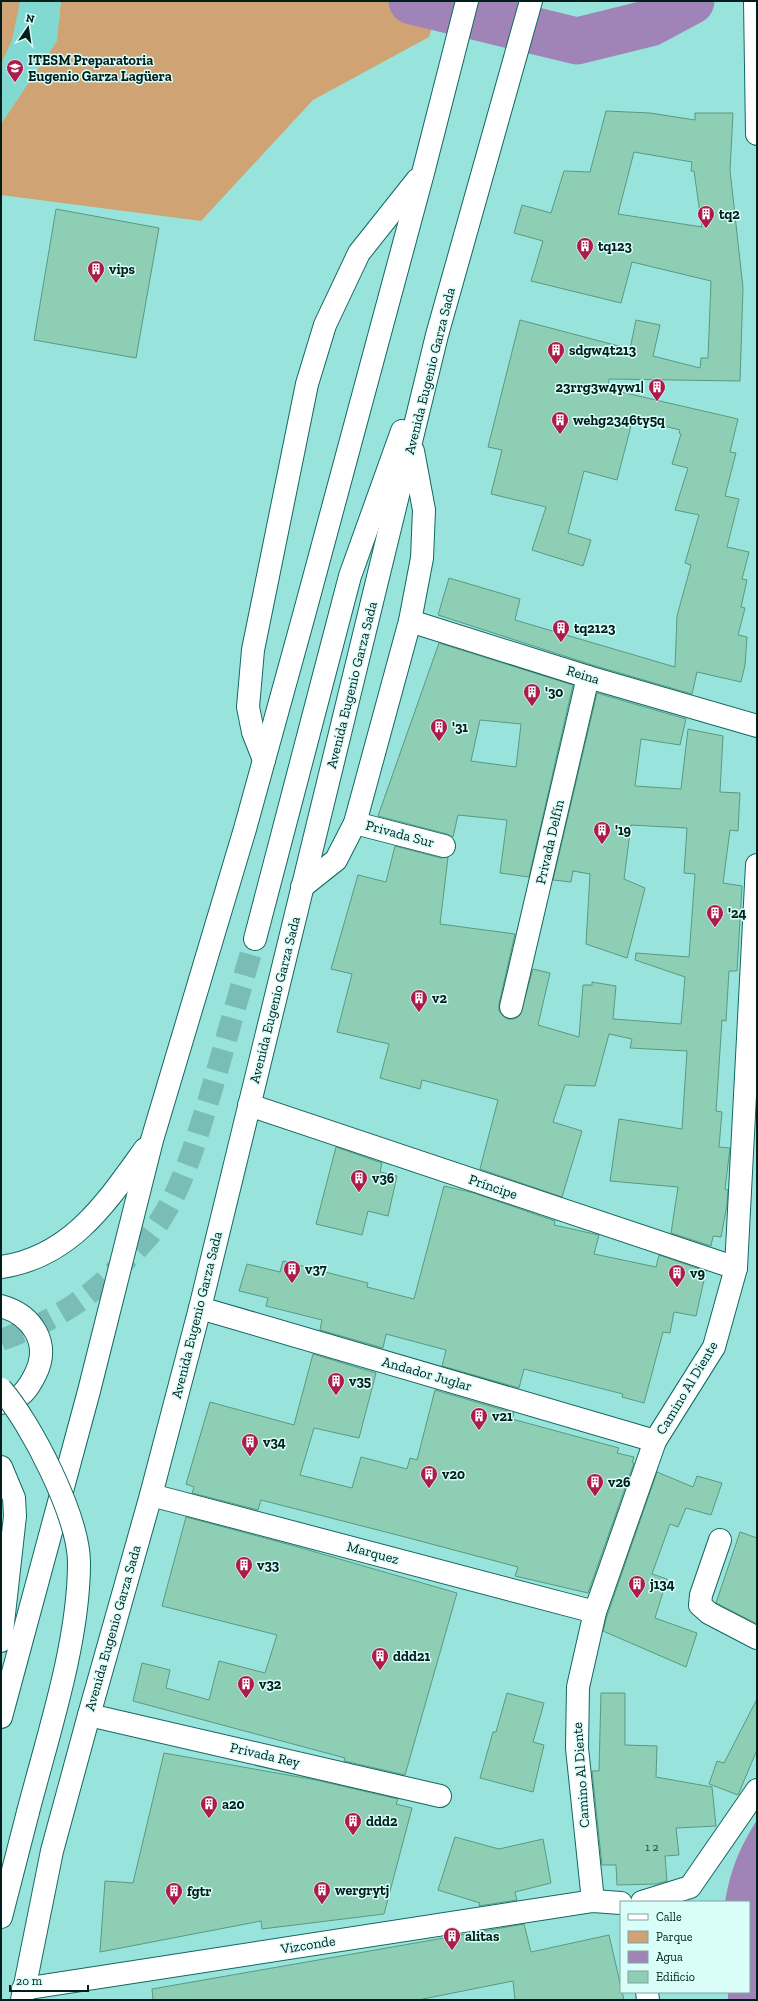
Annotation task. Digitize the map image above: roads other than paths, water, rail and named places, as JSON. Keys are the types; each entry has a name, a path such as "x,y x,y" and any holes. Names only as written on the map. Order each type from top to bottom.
{"main road":[{"path":"1,1717 89,1390 152,1140 264,760 423,173 467,1"},
{"name":"Avenida Eugenio Garza Sada","path":"22,1995 52,1851 151,1494 200,1308 437,335 531,1"},
{"path":"755,1 757,134"},
{"path":"264,760 253,732 248,707 254,650 307,384 325,325 359,252 423,173"},
{"path":"254,939 350,576 437,335"},
{"path":"302,887 336,860 355,822 410,621 422,558 424,510 411,444"},
{"name":"Reina","path":"410,621 588,677 757,726"},
{"name":"Privada Delfín","path":"511,1007 588,677"},
{"name":"Privada Sur","path":"355,822 444,846"},
{"name":"Camino Al Diente","path":"593,1901 577,1748 578,1687 595,1612 655,1441 714,1347 736,1268 757,864"},
{"name":"Príncipe","path":"250,1105 736,1268"},
{"path":"1,1267 32,1260 54,1249 76,1234 96,1215 152,1140"},
{"path":"1,1306 22,1315 32,1325 42,1351 41,1361 31,1383 23,1393 1,1403"},
{"name":"Andador Juglar","path":"200,1308 655,1441"},
{"path":"1,1389 14,1404 44,1456 67,1510 79,1562 74,1619 64,1669 1,1917"},
{"path":"1,1467 14,1498 15,1516 1,1641"},
{"name":"Marquez","path":"151,1494 595,1612"},
{"path":"720,1540 701,1595 700,1605 709,1614 757,1638"},
{"name":"Privada Rey","path":"89,1715 440,1796"},
{"path":"645,1901 690,1887 757,1790"},
{"name":"Vizconde","path":"22,1995 593,1901 620,1903"}],"water":[{"path":"757,1820 757,2000 728,2000 728,1993 750,1993 750,1901 725,1901 736,1859"}],"waterway":[{"path":"412,1 577,41 650,23 691,1"}],"tunnel":[{"path":"1,1340 20,1333 53,1317 82,1299 110,1276 145,1240 159,1222 177,1190 191,1155 208,1102 255,939"}],"place":[{"name":"ITESM Preparatoria Eugenio Garza Lagüera","path":"15,83"},
{"name":"tq2","path":"706,229"},
{"name":"tq123","path":"585,261"},
{"name":"vips","path":"96,284"},
{"name":"sdgw4t213","path":"556,365"},
{"name":"23rrg3w4yw1|","path":"657,402"},
{"name":"wehg2346ty5q","path":"560,435"},
{"name":"tq2123","path":"561,643"},
{"name":"'30","path":"532,707"},
{"name":"'31","path":"439,742"},
{"name":"'19","path":"602,845"},
{"name":"'24","path":"715,928"},
{"name":"v2","path":"419,1013"},
{"name":"v36","path":"359,1193"},
{"name":"v37","path":"292,1284"},
{"name":"v9","path":"677,1288"},
{"name":"v35","path":"336,1396"},
{"name":"v21","path":"479,1431"},
{"name":"v34","path":"250,1457"},
{"name":"v20","path":"429,1489"},
{"name":"v26","path":"595,1497"},
{"name":"v33","path":"244,1580"},
{"name":"j134","path":"637,1599"},
{"name":"ddd21","path":"380,1671"},
{"name":"v32","path":"246,1699"},
{"name":"a20","path":"209,1819"},
{"name":"ddd2","path":"353,1836"},
{"name":"wergrytj","path":"322,1905"},
{"name":"fgtr","path":"174,1906"},
{"name":"alitas","path":"452,1951"}]}
